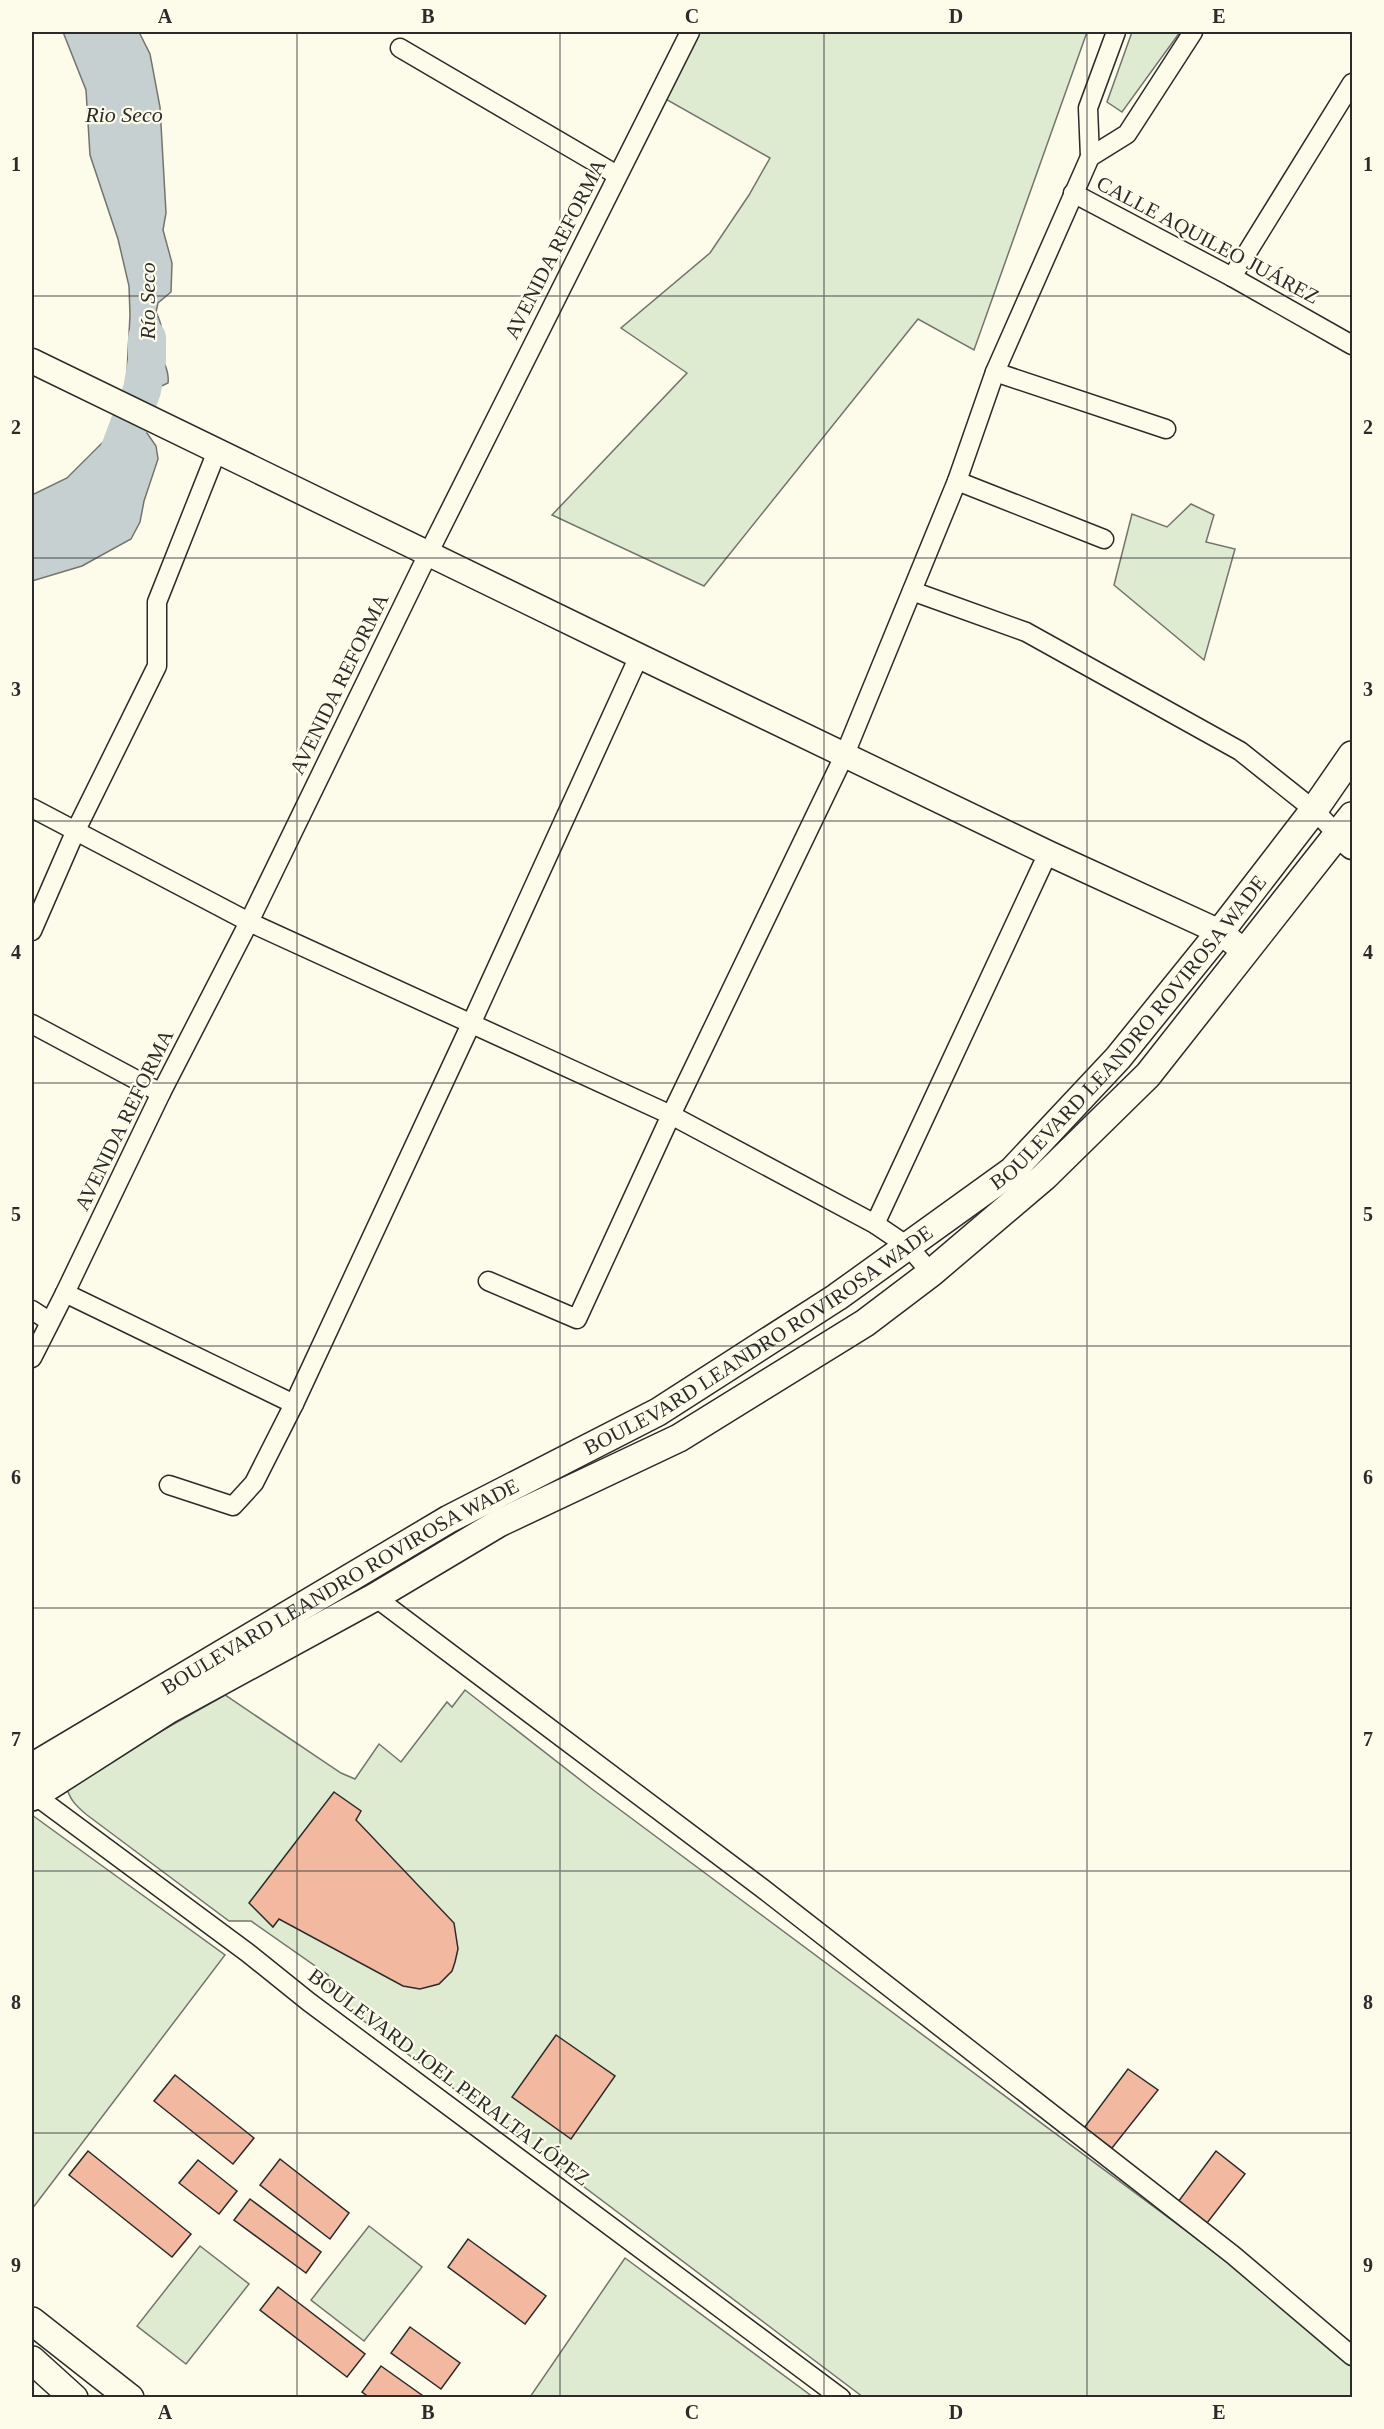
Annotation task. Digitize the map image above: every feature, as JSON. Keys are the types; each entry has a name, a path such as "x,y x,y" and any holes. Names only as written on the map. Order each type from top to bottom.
{"main road":[{"name":"BOULEVARD LEANDRO ROVIROSA WADE","path":"32,1767 449,1520 658,1412 837,1297 1012,1171 1118,1058 1220,932 1314,810 1353,755"},
{"name":"BOULEVARD LEANDRO ROVIROSA WADE","path":"33,1795 168,1710 375,1597 499,1523 679,1438 866,1323 931,1273 1044,1177 1148,1075 1244,951 1348,833"},
{"path":"658,1412 679,1438"},
{"path":"32,2321 130,2397"},
{"path":"32,2360 64,2395"}],"street":[{"name":"AVENIDA REFORMA","path":"32,1358 160,1093 249,921 428,554 690,32"},
{"path":"488,1281 577,1319 671,1115 845,754 957,481 995,372 1090,157 1088,108 1116,32"},
{"path":"1090,157 1126,134 1193,32"},
{"path":"400,48 617,175"},
{"path":"1232,277 1353,83"},
{"name":"CALLE AQUILEO JUÁREZ","path":"1073,193 1232,277 1353,345"},
{"path":"32,361 1048,853 1220,932 1244,951"},
{"path":"995,372 1166,429"},
{"path":"32,931 76,830 157,666 157,602 217,451"},
{"path":"957,481 1104,539"},
{"path":"912,591 1026,632 1240,751 1314,810 1348,833"},
{"path":"169,1485 233,1506 254,1483 294,1404 471,1024 639,656"},
{"path":"32,808 249,921 671,1115 875,1224 909,1247 931,1273"},
{"path":"875,1224 1048,853"},
{"path":"32,1024 160,1093"},
{"path":"65,1293 294,1404"},
{"path":"32,1310 50,1322"},
{"path":"375,1597 790,1910 1233,2254 1353,2356"},
{"name":"BOULEVARD JOEL PERALTA LÓPEZ","path":"33,1795 841,2397"},
{"path":"64,2395 86,2363"}],"green space":[{"path":"695,32 1087,32 974,350 918,319 704,586 552,515 687,373 621,328 710,253 749,195 770,158 662,97"},
{"path":"1132,32 1180,32 1122,112 1107,102"},
{"path":"1191,504 1214,515 1206,542 1235,549 1204,660 1114,585 1132,514 1167,527"},
{"path":"465,1690 592,1789 1352,2354 1352,2397 863,2397 332,1997 328,1975 251,1921 229,1921 87,1815 74,1802 66,1785 225,1695 341,1773 355,1779 379,1744 401,1762 447,1702 452,1707"},
{"path":"32,1815 225,1955 32,2209"},
{"path":"369,2226 422,2267 364,2341 311,2300"},
{"path":"200,2246 249,2284 186,2364 137,2326"},
{"path":"625,2258 813,2397 530,2397"}],"water":[{"name":"Rio Seco","path":"63,32 139,32 150,54 160,107 166,213 163,230 172,263 171,292 158,303 156,312 161,327 161,350 168,374 168,383 155,389 142,390 132,384 127,372 129,286 118,239 90,155 86,90"},
{"path":"128,425 147,433 156,446 158,459 144,501 140,522 131,539 82,566 32,581 32,495 67,478 112,433"}],"building":[{"path":"334,1792 361,1811 356,1820 454,1923 458,1949 455,1962 452,1971 439,1984 420,1989 403,1986 279,1919 273,1927 249,1903"},
{"path":"556,2035 615,2076 571,2139 512,2097"},
{"path":"1128,2069 1158,2090 1112,2148 1084,2128"},
{"path":"175,2075 254,2138 233,2164 154,2101"},
{"path":"88,2151 191,2234 172,2257 69,2175"},
{"path":"1216,2151 1245,2174 1207,2223 1178,2202"},
{"path":"280,2159 349,2213 330,2239 260,2185"},
{"path":"198,2160 237,2191 219,2214 179,2183"},
{"path":"250,2199 321,2252 306,2273 234,2220"},
{"path":"468,2239 546,2296 525,2324 448,2267"},
{"path":"278,2287 365,2354 347,2377 260,2310"},
{"path":"410,2327 460,2363 441,2389 391,2353"},
{"path":"381,2366 426,2398 370,2398 362,2392"}],"waterway":[{"name":"Río Seco","path":"32,535 54,526 115,462 142,390 147,361 147,338"}]}
